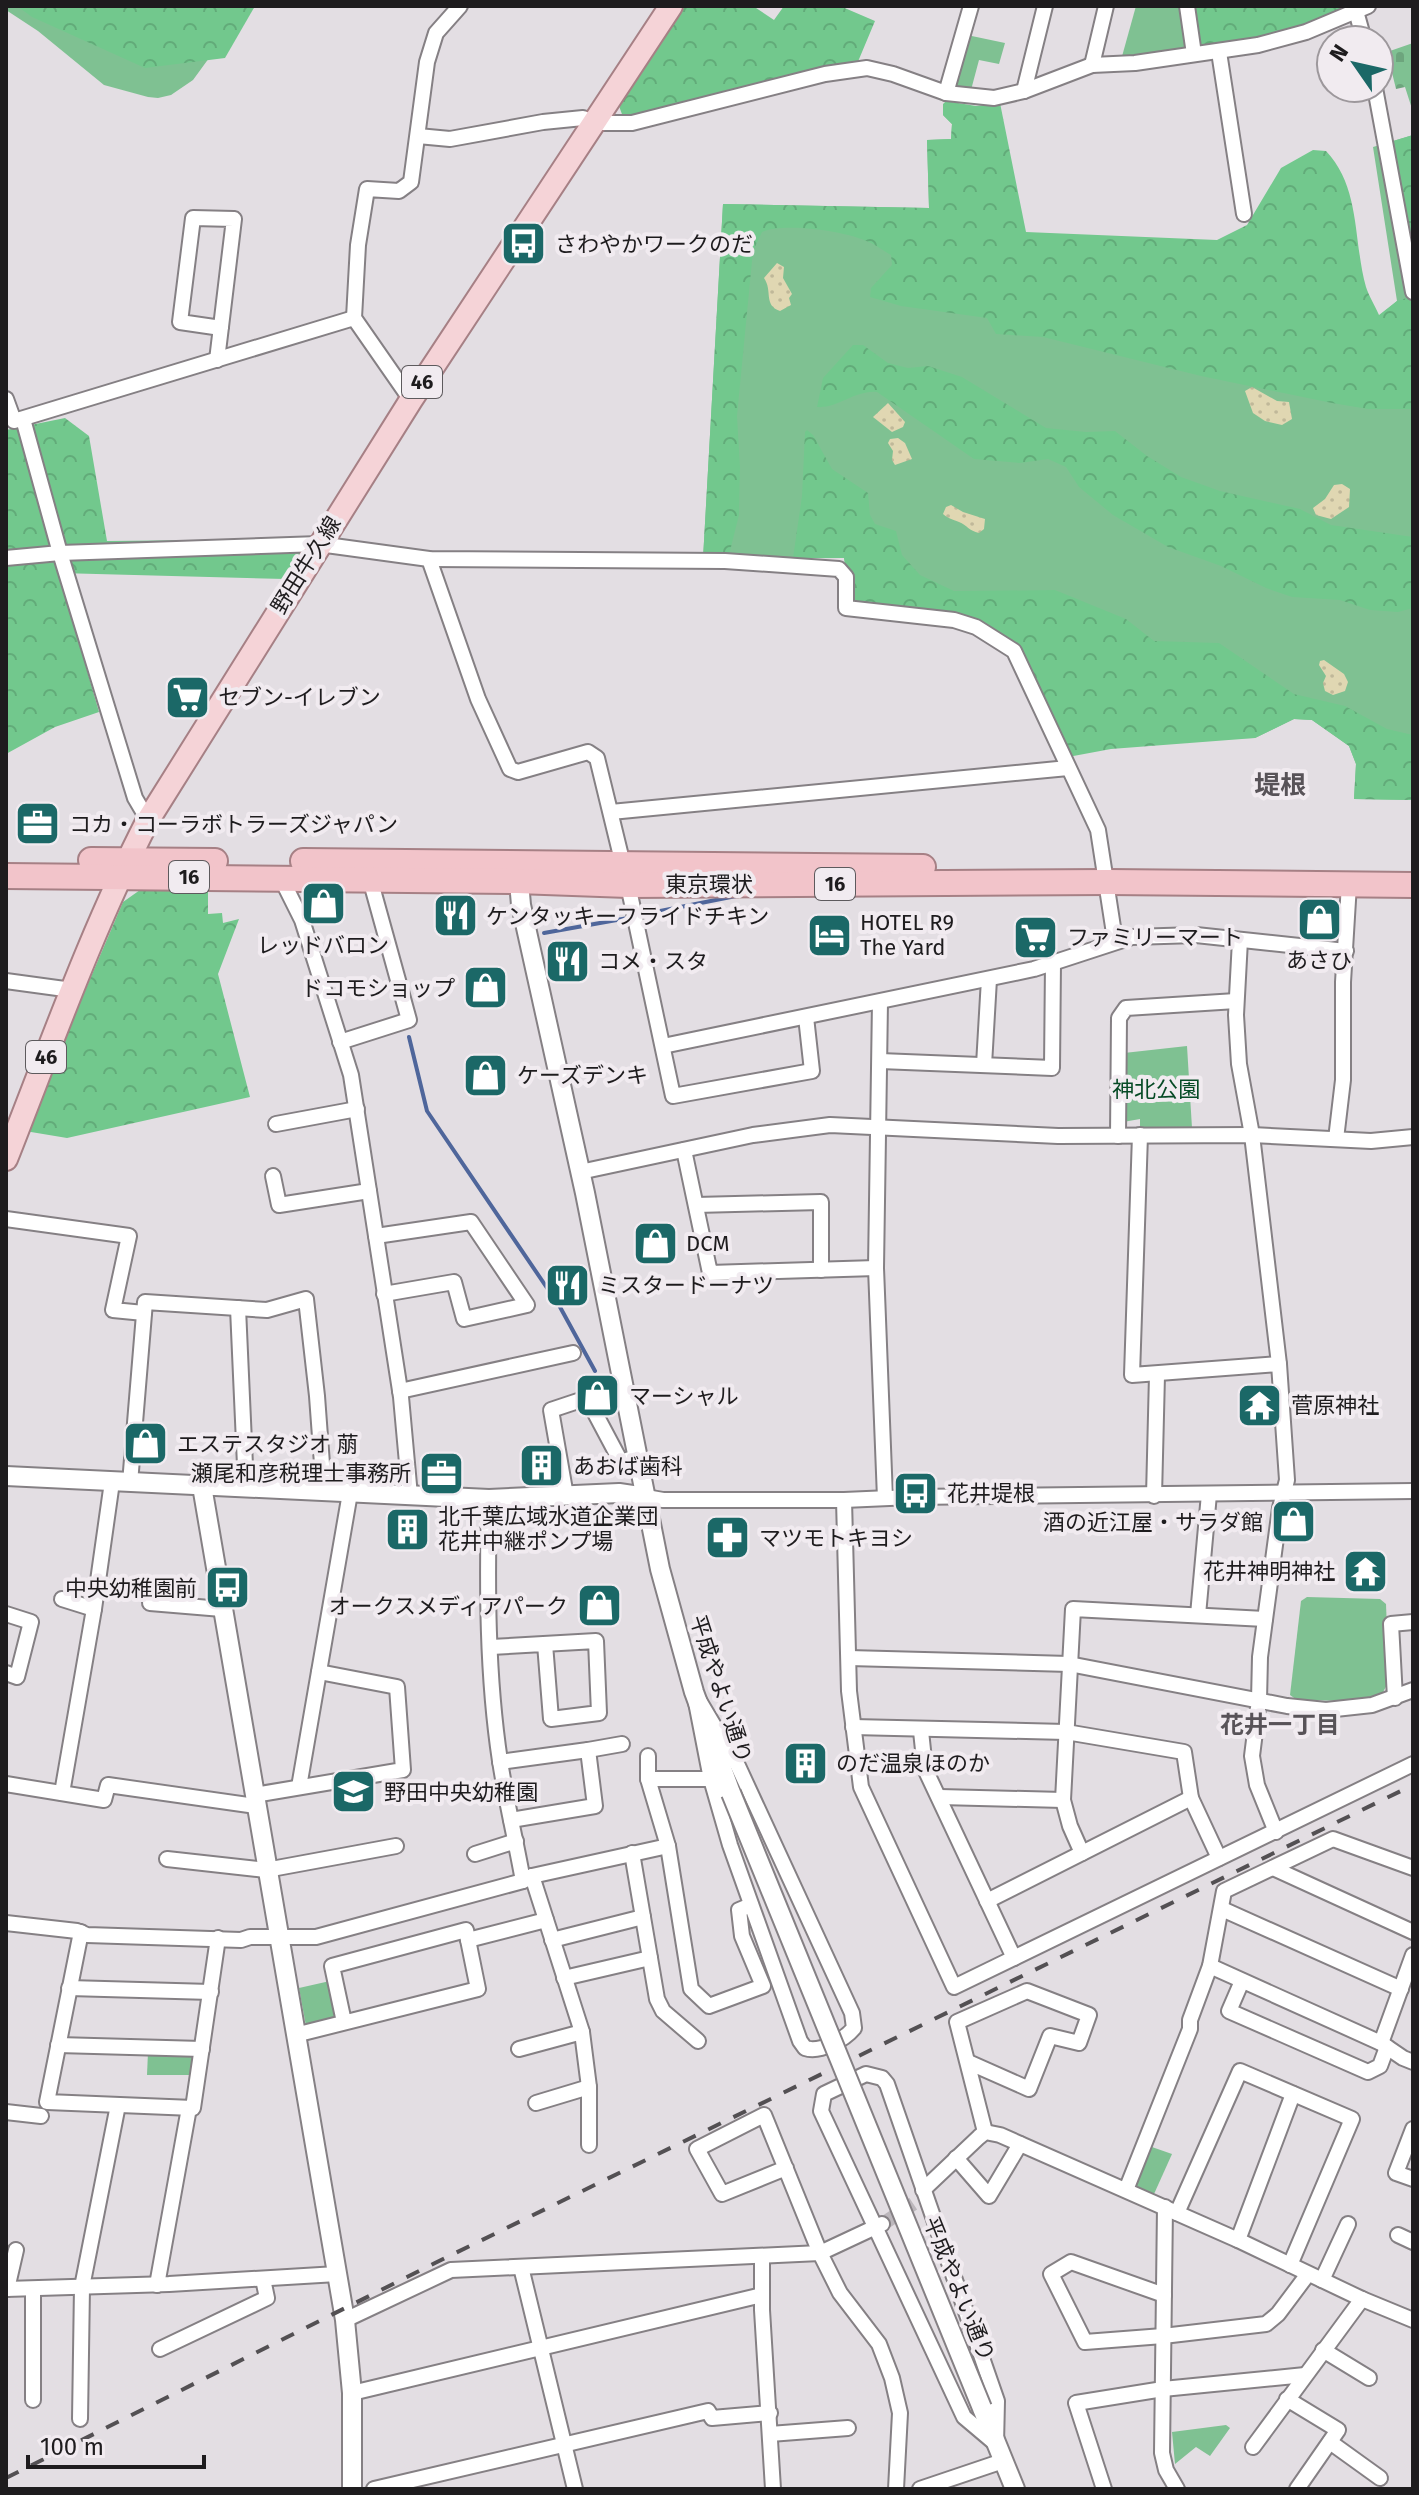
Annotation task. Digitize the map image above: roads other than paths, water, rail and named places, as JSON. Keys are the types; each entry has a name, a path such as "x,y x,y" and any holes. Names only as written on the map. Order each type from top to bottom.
{"highway":[{"name":"東京環状","path":"6,860 281,878 370,879 518,872"},
{"name":"東京環状","path":"6,876 124,868 626,875 1106,875 1413,869"},
{"name":"東京環状","path":"1106,875 1413,885"}],"main road":[{"name":"野田牛久線","path":"6,1159 72,990 148,820 411,400 671,6"}],"street":[{"path":"411,400 354,318 358,245 367,189 399,191 411,182 427,62 436,33 460,6"},
{"path":"946,93 971,6"},
{"path":"1024,91 1045,6"},
{"path":"1092,65 1106,6"},
{"path":"1187,6 1194,54"},
{"path":"418,136 450,139 583,118 595,123 632,123 825,74 867,68 946,93 994,98 1024,91 1092,65 1219,52 1306,32 1362,9"},
{"path":"1219,52 1244,214"},
{"path":"1378,104 1413,292"},
{"path":"217,360 221,328 234,219 193,218 180,322 221,328"},
{"path":"6,399 14,421 23,419 354,318"},
{"path":"23,419 60,553 135,798 148,820"},
{"path":"6,558 60,553 319,544 429,559 725,561 839,569 846,577 846,608 954,620 976,627 1014,651 1098,830 1115,940"},
{"path":"429,559 478,699 510,769 518,772 588,752 597,758 626,875 673,1096 812,1071 806,1017"},
{"path":"611,812 1068,768"},
{"name":"平成やよい通り","path":"518,872 636,1457 668,1603 694,1692 731,1793 1015,2489"},
{"path":"281,878 302,920 351,1075 400,1391 410,1496"},
{"path":"340,1042 409,1020 370,879"},
{"path":"1336,1139 1343,1080 1349,884"},
{"path":"663,1046 989,979 1053,963 1115,940 1162,934 1346,951"},
{"path":"1240,940 1236,1001 1239,1064 1252,1135 1279,1364 1287,1480 1260,1657 1259,1700 1253,1739 1253,1767 1264,1806 1276,1832"},
{"path":"880,1061 1052,1068 1053,963"},
{"path":"984,1065 989,979"},
{"path":"6,981 72,990"},
{"path":"1118,1136 1119,1018 1122,1011 1164,1004 1236,1001"},
{"path":"880,1002 876,1268 885,1498"},
{"path":"276,1124 357,1109"},
{"path":"580,1172 797,1127 880,1126 1058,1136 1252,1135 1371,1141 1413,1137"},
{"path":"1140,1135 1132,1375 1279,1364"},
{"path":"684,1150 710,1273 876,1268"},
{"path":"273,1176 279,1205 369,1191"},
{"path":"696,1205 821,1202 821,1270"},
{"path":"6,1219 129,1236 113,1310 144,1313"},
{"path":"376,1236 471,1222 527,1305 464,1319 454,1282 384,1294"},
{"path":"62,1793 94,1609 121,1482 145,1302 267,1310 306,1299 324,1491"},
{"path":"238,1308 246,1488"},
{"path":"400,1391 573,1353"},
{"path":"1154,1496 1157,1375"},
{"path":"566,1496 551,1410 587,1398 621,1462 636,1457"},
{"path":"6,1476 489,1499 619,1493 663,1500 844,1500 1413,1491"},
{"path":"202,1486 345,2320 352,2393 352,2489"},
{"path":"299,1787 350,1493"},
{"path":"1198,1615 1209,1494"},
{"path":"489,1499 491,1647 500,1762 516,1841 546,1920 582,2032 589,2087 589,2145"},
{"path":"844,1500 849,1691 861,1787 954,1987 1413,1764"},
{"path":"62,1599 94,1609"},
{"path":"150,1603 222,1609"},
{"path":"1082,1853 1063,1800 1073,1609 1265,1619"},
{"path":"6,1614 31,1622 17,1677 6,1673"},
{"path":"1395,1698 1391,1621 1413,1622"},
{"path":"491,1647 596,1641 599,1713 551,1719 545,1644"},
{"path":"849,1658 1069,1664 1326,1710 1372,1705 1413,1690"},
{"path":"6,1784 104,1800 108,1785 255,1800 299,1787 403,1770 397,1687 319,1672"},
{"path":"694,1692 738,1766 852,2013 854,2028 849,2034 817,2050 805,2048 800,2041 751,1905 711,1779 694,1692"},
{"path":"853,1727 921,1731 1066,1732 1184,1752 1191,1798 1219,1858"},
{"path":"921,1731 925,1769 1014,1958"},
{"path":"500,1762 622,1744"},
{"path":"511,1820 595,1806 588,1750"},
{"path":"648,1756 648,1779 668,1846 691,1989 709,2006 763,1986 742,1936 739,1910 751,1905"},
{"path":"648,1779 711,1779"},
{"path":"940,1797 1063,1800"},
{"path":"987,1901 1191,1798"},
{"path":"1126,2190 1190,2029 1190,2020 1210,1966 1224,1891 1333,1839 1413,1868"},
{"path":"475,1854 516,1841"},
{"path":"167,1859 266,1870 396,1846"},
{"path":"6,1923 81,1932 218,1938 316,1937 528,1879 668,1846"},
{"path":"632,1853 657,1999 663,2011 698,2041"},
{"path":"1273,1868 1413,1932"},
{"path":"1222,1909 1401,1989"},
{"path":"552,1940 643,1917"},
{"path":"468,1940 546,1920"},
{"path":"295,2035 478,1989 466,1930 332,1966 344,2022"},
{"path":"81,1932 47,2102 193,2108 218,1938"},
{"path":"1242,1981 1229,2011 1368,2072 1380,2066 1413,1955"},
{"path":"564,1978 650,1958"},
{"path":"1210,1966 1384,2045 1413,2062"},
{"path":"69,1988 211,1992"},
{"path":"968,2062 1029,2089 1050,2036 1079,2043 1089,2015 1027,1991 957,2022 985,2132"},
{"path":"519,2049 582,2032"},
{"path":"58,2045 202,2049"},
{"path":"1177,2489 1166,2470 1162,2453 1164,2295 1171,2210 1240,2071 1352,2119 1290,2265"},
{"path":"866,2074 882,2078 887,2084 997,2401 1000,2452 964,2417 880,2224 821,2111 824,2094 866,2074"},
{"path":"536,2103 589,2087"},
{"path":"1238,2240 1293,2094"},
{"path":"80,2419 82,2287 118,2105"},
{"path":"157,2285 189,2108"},
{"path":"6,2112 41,2116"},
{"path":"786,2168 722,2194 697,2149 764,2115 786,2168 820,2253 840,2293 879,2344 892,2378 900,2413 896,2489"},
{"path":"1413,2129 1396,2173 1413,2179"},
{"path":"985,2132 1126,2190 1413,2320"},
{"path":"923,2190 985,2132"},
{"path":"956,2158 989,2196 1020,2144"},
{"path":"345,2320 451,2270 820,2253 880,2224"},
{"path":"1164,2295 1071,2262 1051,2274 1085,2342 1266,2324 1315,2277 1348,2224"},
{"path":"1398,2235 1413,2242"},
{"path":"16,2250 7,2289 157,2285 337,2274"},
{"path":"762,2257 773,2489"},
{"path":"521,2267 575,2489"},
{"path":"160,2349 267,2298 263,2279"},
{"path":"33,2290 33,2400"},
{"path":"352,2393 762,2295"},
{"path":"1253,2447 1362,2299"},
{"path":"1323,2350 1369,2378"},
{"path":"1104,2489 1076,2403 1163,2389 1305,2375"},
{"path":"1287,2399 1338,2430 1297,2489"},
{"path":"374,2489 708,2411 712,2418 770,2413"},
{"path":"770,2434 848,2428"},
{"path":"1330,2442 1380,2478"},
{"path":"920,2489 1000,2452"}],"waterway":[{"path":"640,915 736,896"},
{"path":"544,933 628,918"},
{"path":"409,1037 427,1111 560,1307 595,1371"}],"tunnel":[{"path":"884,2223 925,2196"}],"railway":[{"path":"6,2478 435,2263 1413,1785"}],"place":[{"name":"さわやかワークのだ","path":"524,244"},
{"name":"セブン-イレブン","path":"187,697"},
{"name":"コカ・コーラボトラーズジャパン","path":"38,824"},
{"name":"レッドバロン","path":"323,904"},
{"name":"ケンタッキーフライドチキン","path":"455,916"},
{"name":"あさひ","path":"1319,919"},
{"name":"HOTEL R9 The Yard","path":"829,935"},
{"name":"ファミリーマート","path":"1036,937"},
{"name":"コメ・スタ","path":"567,961"},
{"name":"ドコモショップ","path":"486,988"},
{"name":"ケーズデンキ","path":"486,1075"},
{"name":"DCM","path":"655,1243"},
{"name":"ミスタードーナツ","path":"567,1285"},
{"name":"マーシャル","path":"598,1396"},
{"name":"菅原神社","path":"1260,1405"},
{"name":"エステスタジオ 萠","path":"146,1444"},
{"name":"あおば歯科","path":"542,1466"},
{"name":"瀬尾和彦税理士事務所","path":"442,1473"},
{"name":"花井堤根","path":"916,1493"},
{"name":"酒の近江屋・サラダ館","path":"1294,1522"},
{"name":"北千葉広域水道企業団 花井中継ポンプ場","path":"407,1529"},
{"name":"マツモトキヨシ","path":"728,1538"},
{"name":"花井神明神社","path":"1366,1571"},
{"name":"中央幼稚園前","path":"228,1588"},
{"name":"オークスメディアパーク","path":"599,1606"},
{"name":"のだ温泉ほのか","path":"805,1763"},
{"name":"野田中央幼稚園","path":"353,1792"}],"district":[{"name":"堤根","path":"1280,785"},
{"name":"花井一丁目","path":"1280,1725"}],"park label":[{"name":"神北公園","path":"1156,1089"}]}
